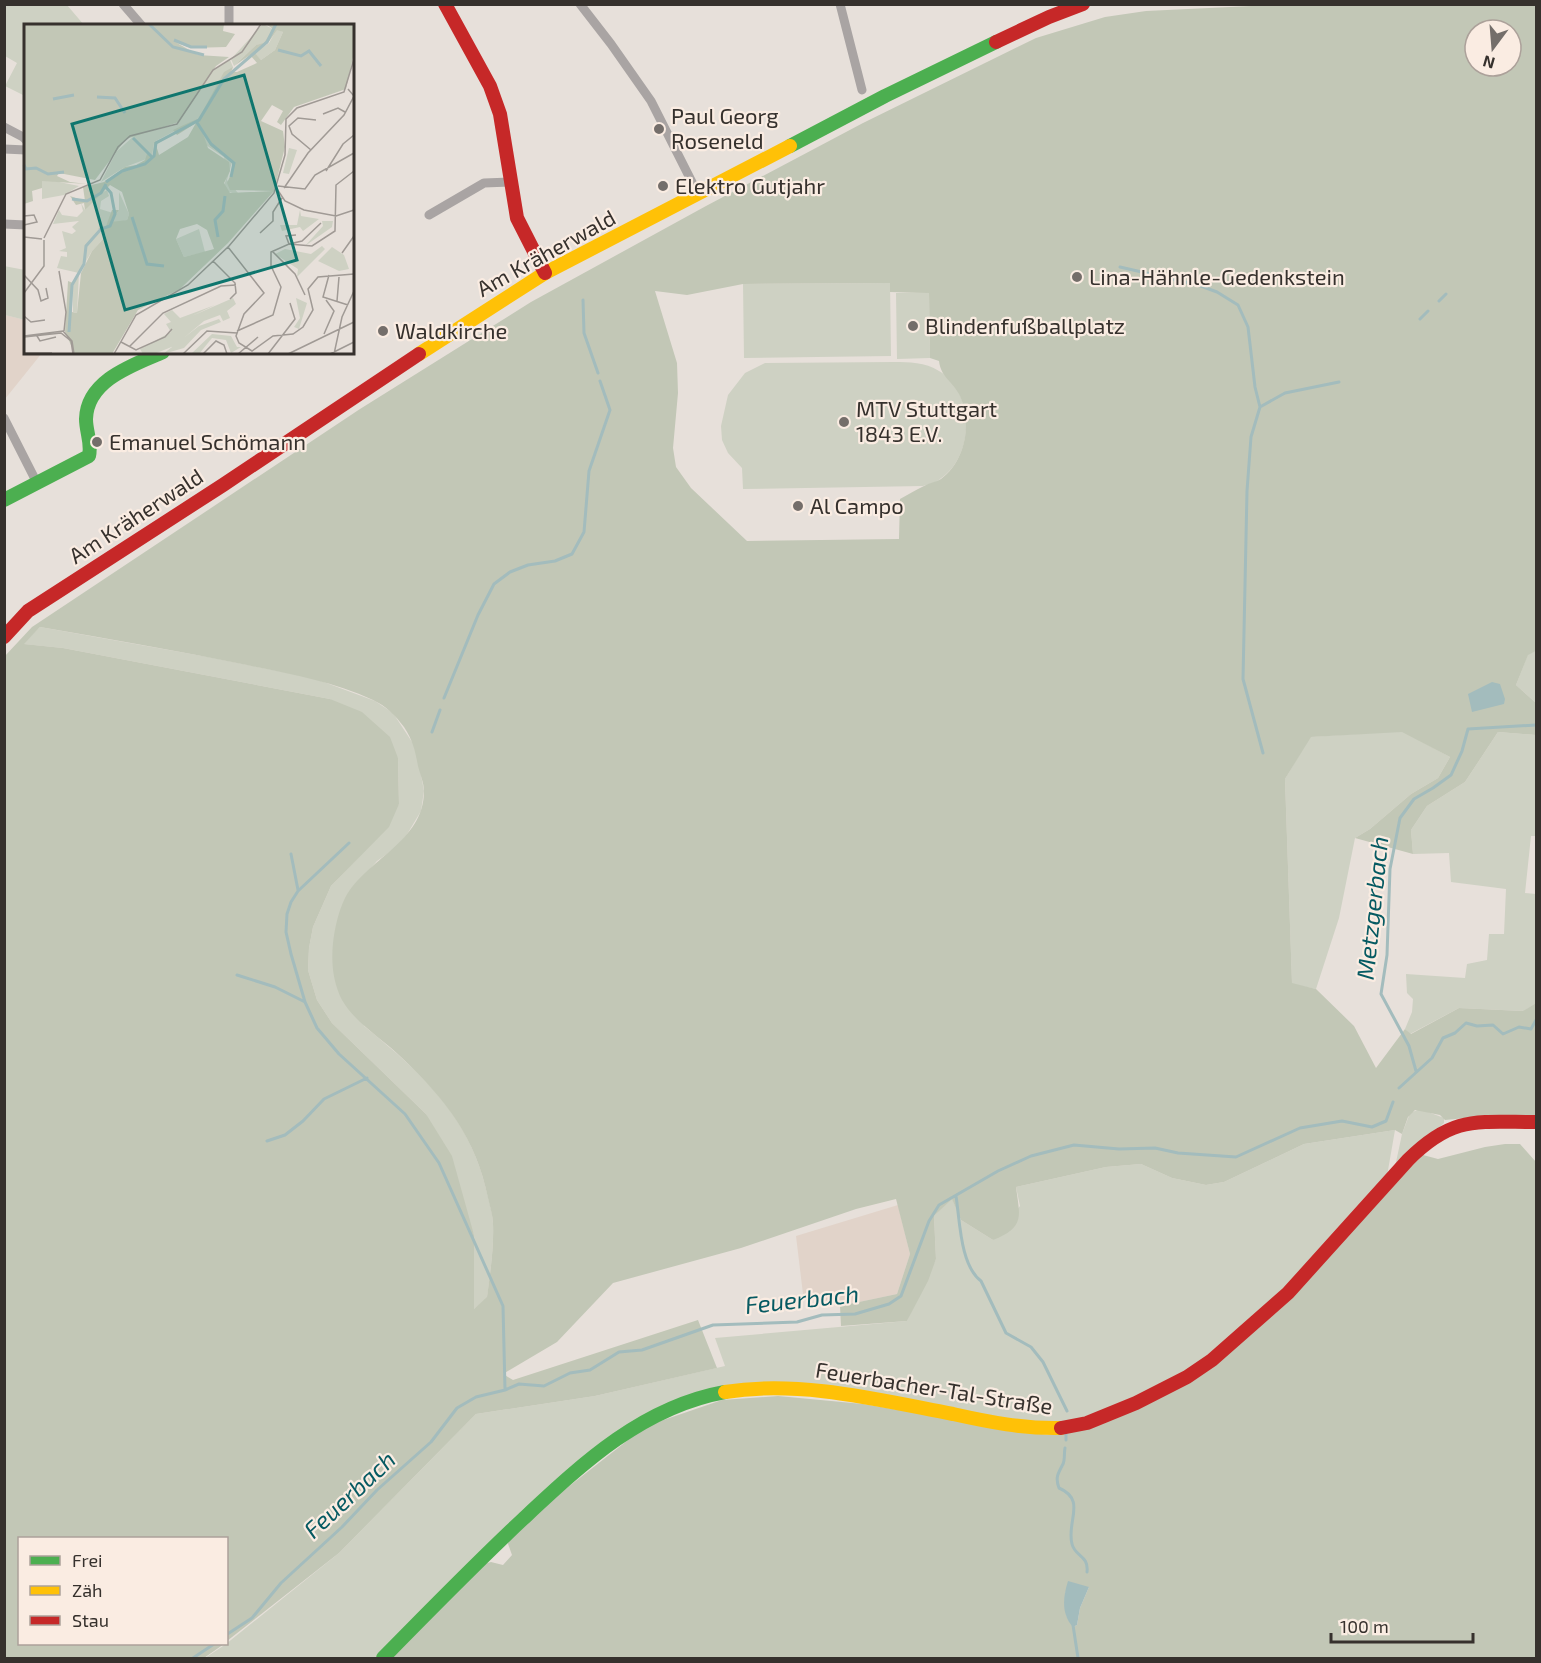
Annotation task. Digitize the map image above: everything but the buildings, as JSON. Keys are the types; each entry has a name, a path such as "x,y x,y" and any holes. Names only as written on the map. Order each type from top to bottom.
{"main road":[{"path":"445,4 490,86 500,114 518,218 545,273"},
{"name":"Am Kräherwald","path":"4,637 26,613 456,329 545,273 885,96 1038,22 1083,4"},
{"path":"4,500 89,456 91,449 86,418 87,409 96,390 108,378 159,354"},
{"path":"4,624 15,616 26,613"},
{"name":"Feuerbacher-Tal-Straße","path":"382,1659 481,1558 546,1497 605,1448 662,1412 729,1392 775,1389 833,1393 1034,1429 1062,1428 1088,1423 1161,1391 1212,1360 1288,1293 1408,1160 1432,1137 1456,1125 1470,1122 1536,1122"}],"street":[{"path":"123,4 140,24"},
{"path":"229,4 229,24"},
{"path":"580,4 651,101 698,194"},
{"path":"840,4 862,90"},
{"path":"4,127 24,138"},
{"path":"4,149 24,150"},
{"path":"429,215 484,183 512,182"},
{"path":"4,224 24,225"},
{"path":"4,418 37,483"}],"shaded area":[{"path":"4,5 67,5 83,24 24,24 24,96 5,86 17,63 5,56"},
{"path":"4,266 24,270 24,320 5,315"},
{"path":"890,283 891,356 744,358 743,284"},
{"name":"Blindenfußballplatz","path":"929,292 930,358 897,359 896,293"},
{"path":"5,315 24,320 24,354 41,354 5,399"},
{"path":"765,363 917,363 934,368 951,381 959,394 964,408 965,440 960,455 951,469 940,479 923,486 743,489 742,468 728,453 722,440 721,426 728,395 745,373"},
{"path":"40,627 313,678 375,701 393,713 416,748 424,791 421,811 406,836 394,849 377,861 346,897 364,1026 406,1062 442,1100 470,1143 480,1169 492,1214 493,1242 487,1298 473,1310 474,1235 426,1114 332,1023 317,1000 308,970 313,927 331,886 358,858 399,804 398,758 330,699 63,648 23,644"},
{"path":"1536,651 1536,703 1516,685 1528,654"},
{"path":"1402,731 1450,757 1438,778 1411,794 1370,829 1355,838 1339,918 1316,989 1292,984 1285,779 1310,737"},
{"path":"1498,732 1536,735 1536,836 1531,836 1525,893 1536,894 1536,1003 1524,1011 1459,1008 1410,1034 1405,1029 1412,1012 1413,999 1407,993 1406,974 1465,978 1467,964 1487,960 1489,934 1504,934 1506,889 1451,882 1449,853 1413,854 1411,830 1427,806 1465,782"},
{"path":"1420,1109 1444,1118 1444,1123 1395,1167 1402,1134 1410,1113"},
{"path":"1395,1130 1387,1176 1301,1271 1241,1329 1183,1374 1133,1400 1075,1421 1047,1425 781,1385 736,1384 719,1387 675,1402 498,1535 375,1658 205,1658 228,1645 228,1642 339,1553 476,1414 595,1396 725,1366 715,1338 907,1321 936,1259 934,1216 952,1198 961,1220 993,1240 1020,1206 1016,1187 1106,1167 1141,1164 1172,1178 1206,1185 1224,1182 1304,1144"},
{"path":"898,1205 910,1254 897,1294 840,1306 826,1304 803,1294 796,1236"}],"green space":[{"path":"1295,4 1536,5 1536,651 1528,655 1516,685 1536,703 1536,735 1498,732 1465,782 1427,806 1411,830 1413,854 1355,838 1370,829 1411,794 1438,778 1450,757 1402,732 1311,737 1285,779 1292,983 1316,989 1354,1026 1376,1068 1405,1029 1411,1034 1459,1008 1523,1011 1536,1003 1536,1117 1497,1115 1445,1120 1440,1115 1415,1110 1408,1117 1402,1134 1395,1130 1304,1144 1224,1182 1206,1185 1172,1178 1141,1164 1106,1167 1016,1187 1019,1206 1018,1220 1011,1230 993,1240 961,1220 952,1199 934,1216 936,1259 928,1281 907,1321 841,1326 840,1306 897,1294 910,1254 896,1199 856,1209 741,1248 613,1283 557,1342 503,1374 513,1380 698,1320 717,1368 595,1396 476,1414 339,1553 228,1640 228,1537 18,1537 18,1645 223,1645 204,1658 5,1658 4,657 32,627 360,409 531,302 863,123 1036,38 1105,17 1146,11","holes":["890,283 890,292 929,293 930,358 939,361 942,372 960,396 966,417 964,440 956,462 941,479 900,499 899,539 747,541 691,488 676,467 673,448 678,393 677,363 655,291 687,295 743,284","40,627 295,675 358,693 390,711 410,737 424,791 421,809 415,824 405,837 354,884 345,898 334,937 333,972 339,993 348,1009 432,1089 457,1121 476,1157 491,1211 493,1233 487,1297 474,1309 474,1235 452,1156 426,1114 332,1023 317,1000 308,970 313,927 331,886 389,827 399,804 398,758 390,737 362,712 330,699 63,648 24,644"]},
{"path":"1520,1144 1536,1162 1536,1658 389,1658 484,1564 491,1562 503,1565 512,1555 507,1541 549,1502 646,1426 722,1400 778,1396 863,1404 1048,1435 1073,1429 1189,1380 1423,1155 1438,1159 1485,1147","holes":["1089,1587 1080,1608 1077,1625 1073,1627 1066,1615 1065,1592"]}],"water":[{"path":"1492,682 1500,684 1505,699 1504,704 1472,712 1468,694"},
{"path":"1068,1581 1089,1587 1080,1608 1077,1625 1073,1627 1066,1617 1064,1605"}],"waterway":[{"path":"1120,267 1198,285 1217,292 1238,305 1248,327 1255,387 1260,407 1251,437 1247,491 1243,679 1263,753"},
{"path":"1439,301 1446,294"},
{"path":"583,300 584,333 598,373"},
{"path":"1420,319 1428,311"},
{"path":"444,698 478,615 494,584 510,572 528,565 555,561 572,554 584,532 589,471 610,410 600,381"},
{"path":"1260,407 1285,393 1339,382"},
{"path":"432,732 440,710"},
{"name":"Metzgerbach","path":"1416,1071 1409,1046 1381,994 1387,955 1390,869 1400,818 1414,799 1451,775 1462,751 1468,729 1536,725"},
{"path":"349,843 298,891 291,902 287,914 286,932 291,954 305,1002 317,1028 339,1054 405,1114 439,1163 503,1306 505,1390"},
{"path":"291,854 298,890"},
{"path":"237,975 275,987 305,1002"},
{"path":"1399,1088 1432,1058 1443,1038 1455,1033 1466,1023 1477,1026 1493,1025 1503,1034 1519,1027 1531,1029 1536,1020"},
{"path":"267,1141 285,1135 303,1121 324,1099 367,1078"},
{"name":"Feuerbach","path":"228,1634 252,1618 281,1583 342,1527 377,1490 431,1442 457,1408 476,1397 519,1384 544,1386 570,1373 590,1370 619,1352 642,1350 713,1325 797,1322 822,1315 855,1314 889,1304 901,1296 929,1221 939,1205 998,1171 1031,1156 1074,1145 1119,1149 1155,1148 1178,1153 1236,1157 1300,1128 1342,1121 1372,1127 1386,1121 1393,1102"},
{"path":"956,1196 962,1242 974,1274 981,1281 1006,1333 1031,1347 1043,1362 1067,1411"},
{"path":"1066,1434 1066,1440"},
{"path":"1065,1448 1064,1462 1058,1473 1057,1481 1059,1488 1067,1493 1074,1505 1071,1528 1072,1544 1086,1562 1087,1572"},
{"path":"1073,1625 1078,1658"},
{"name":"Feuerbach","path":"193,1658 212,1645"}],"traffic: fast":[{"path":"790,146 885,96 996,42"},
{"path":"4,500 89,456 86,419 88,405 94,394 114,376 158,354"},
{"path":"383,1658 545,1498 615,1440 667,1410 725,1392"}],"traffic: slow":[{"path":"419,354 545,273 790,146"},
{"path":"725,1392 782,1388 811,1390 868,1398 980,1420 1061,1428"}],"traffic: jam":[{"path":"445,4 490,86 500,114 517,218 545,273"},
{"path":"996,42 1083,4"},
{"path":"4,637 28,611 223,485 419,354"},
{"path":"1061,1428 1087,1423 1136,1403 1187,1377 1212,1360 1288,1293 1408,1160 1439,1135 1453,1128 1481,1122 1536,1122"}],"place":[{"name":"Paul Georg Roseneld","path":"659,129"},
{"name":"Elektro Gutjahr","path":"663,186"},
{"name":"Lina-Hähnle-Gedenkstein","path":"1077,277"},
{"name":"Blindenfußballplatz","path":"913,326"},
{"name":"Waldkirche","path":"383,331"},
{"name":"MTV Stuttgart 1843 E.V.","path":"844,422"},
{"name":"Emanuel Schömann","path":"97,442"},
{"name":"Al Campo","path":"798,506"}]}
